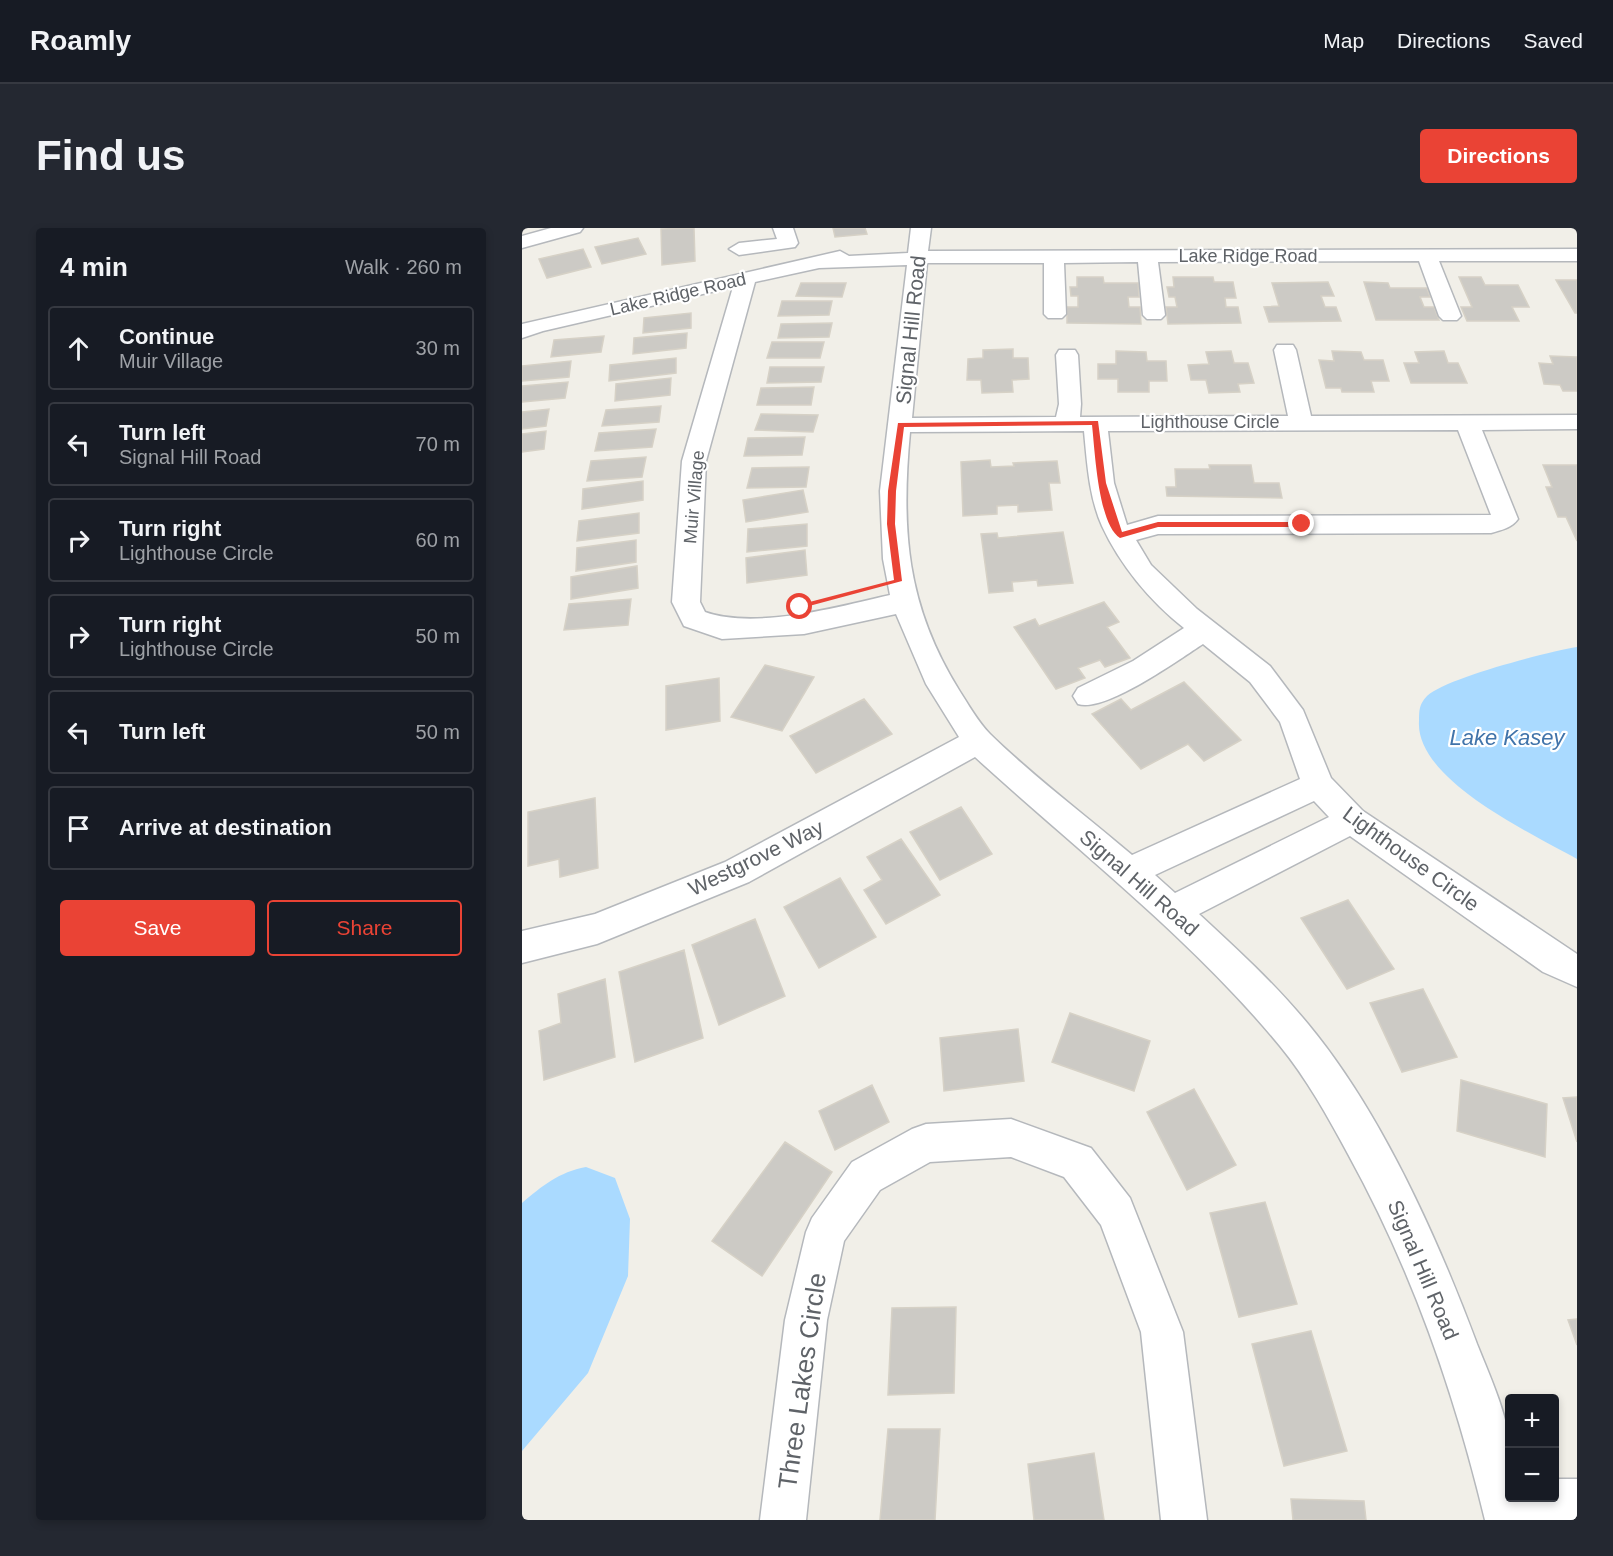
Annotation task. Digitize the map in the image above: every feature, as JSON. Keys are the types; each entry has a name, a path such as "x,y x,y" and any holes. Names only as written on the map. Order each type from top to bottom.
{"street":[{"path":"522,242 573,228"},
{"path":"735,228 746,278"},
{"path":"739,249 788,243 783,228"},
{"name":"Lake Ridge Road","path":"528,323 636,295 746,278 820,262 894,261 920,242 1054,256 1577,255"},
{"name":"Signal Hill Road","path":"920,242 892,491 891,524 902,592 933,673 955,710 978,741 1174,910 1295,1037 1332,1089 1365,1144 1399,1210 1436,1293 1471,1390 1506,1511"},
{"path":"1427,255 1450,316"},
{"path":"1054,256 1055,314"},
{"path":"1147,256 1154,315"},
{"name":"Muir Village","path":"746,278 694,461 686,602 694,619 722,629 804,624 902,592"},
{"path":"1285,350 1301,422"},
{"path":"1067,355 1070,404 1081,423"},
{"path":"1120,536 1158,525 1491,524 1505,519 1467,422"},
{"name":"Lighthouse Circle","path":"901,425 1577,422"},
{"name":"Lighthouse Circle","path":"1081,423 1114,525 1142,572 1204,629 1260,674 1293,718 1318,785 1352,820 1555,962 1577,971"},
{"path":"1088,696 1143,669 1204,629"},
{"name":"Westgrove Way","path":"522,947 597,929 737,872 978,741"},
{"path":"1128,872 1318,785"},
{"path":"1174,910 1352,820"},
{"name":"Three Lakes Circle","path":"783,1520 806,1320 826,1232 866,1176 926,1143 1011,1138 1077,1162 1116,1212 1162,1332 1184,1520"},
{"path":"1506,1511 1577,1502"}],"water":[{"name":"Lake Kasey","path":"1577,647 1577,859 1507,820 1456,784 1436,764 1423,743 1419,711 1427,696 1454,681 1544,654"},
{"path":"586,1167 615,1178 630,1219 628,1276 588,1373 522,1451 522,1203 559,1176"}],"building":[{"path":"694,228 695,261 662,265 661,229"},
{"path":"833,228 865,228 867,234 835,237"},
{"path":"638,238 646,254 602,264 595,247"},
{"path":"583,249 591,267 547,278 539,259"},
{"path":"1077,277 1103,277 1104,283 1138,283 1139,297 1128,297 1129,307 1140,307 1141,324 1067,323 1067,307 1078,307 1078,296 1071,296 1070,287 1077,287"},
{"path":"1173,277 1213,277 1214,282 1233,282 1236,298 1225,298 1226,307 1238,307 1241,323 1168,324 1166,307 1177,307 1175,297 1169,297 1167,287 1174,287"},
{"path":"1459,277 1481,277 1485,285 1518,285 1529,307 1512,307 1519,321 1467,321 1461,307 1472,307"},
{"path":"1556,280 1577,280 1577,313 1575,313"},
{"path":"1328,282 1334,296 1321,296 1325,307 1336,307 1341,321 1269,322 1264,307 1279,306 1272,283"},
{"path":"1364,282 1388,283 1390,288 1427,288 1430,297 1420,297 1424,307 1434,307 1439,320 1376,320"},
{"path":"801,283 846,283 842,297 796,296"},
{"path":"782,301 832,301 829,315 778,316"},
{"path":"691,313 691,328 643,333 644,318"},
{"path":"832,323 829,337 778,338 781,324"},
{"path":"687,333 686,348 633,354 634,338"},
{"path":"604,336 601,352 551,357 554,340"},
{"path":"772,342 824,342 820,358 767,358"},
{"path":"1013,349 1013,358 1028,358 1029,379 1012,380 1013,392 982,393 981,380 967,380 968,359 983,358 983,350"},
{"path":"1116,351 1146,352 1147,361 1166,361 1167,381 1149,381 1149,392 1118,392 1118,379 1098,379 1098,364 1116,364"},
{"path":"1231,351 1234,363 1248,363 1254,383 1238,384 1240,392 1209,393 1206,380 1191,380 1188,365 1209,364 1206,352"},
{"path":"1332,351 1361,352 1364,360 1383,360 1389,381 1371,381 1374,392 1342,392 1341,388 1326,388 1319,360 1334,361"},
{"path":"1444,351 1448,363 1458,363 1467,383 1411,383 1404,363 1419,363 1415,352"},
{"path":"1550,356 1577,357 1577,391 1563,391 1560,385 1544,384 1539,363 1553,364"},
{"path":"676,358 676,373 609,381 610,365"},
{"path":"571,361 569,377 522,381 522,366"},
{"path":"770,367 824,367 821,382 767,383"},
{"path":"671,378 670,395 615,401 616,384"},
{"path":"568,382 565,398 522,402 522,386"},
{"path":"814,387 811,405 757,405 761,388"},
{"path":"661,406 659,422 602,426 606,410"},
{"path":"549,409 546,426 522,429 522,412"},
{"path":"761,414 818,415 813,432 755,430"},
{"path":"656,429 652,447 595,451 599,433"},
{"path":"546,431 544,449 522,452 522,434"},
{"path":"805,437 802,455 744,456 748,438"},
{"path":"646,457 642,477 587,481 591,461"},
{"path":"990,460 991,467 1014,466 1013,463 1057,461 1060,483 1049,483 1052,510 1018,512 1018,505 997,506 997,514 963,516 961,462"},
{"path":"1209,465 1251,465 1254,483 1279,483 1282,498 1167,496 1166,487 1176,487 1175,469 1210,469"},
{"path":"1543,465 1577,465 1577,541 1566,517 1558,517 1546,487 1552,487"},
{"path":"809,467 806,487 747,488 752,468"},
{"path":"643,481 643,500 582,509 583,489"},
{"path":"803,490 808,512 746,522 743,500"},
{"path":"639,513 639,533 577,541 579,521"},
{"path":"807,524 807,546 747,552 748,529"},
{"path":"1063,532 1073,583 1038,586 1037,580 1012,582 1013,591 989,593 981,534 997,533 998,538"},
{"path":"636,540 636,562 576,571 577,548"},
{"path":"805,550 807,575 747,583 746,558"},
{"path":"637,566 638,588 571,599 571,577"},
{"path":"631,599 628,625 564,630 569,604"},
{"path":"1104,602 1119,622 1107,627 1130,658 1105,667 1100,660 1078,668 1085,678 1056,689 1014,627 1035,619 1039,626"},
{"path":"765,665 814,677 782,731 731,717"},
{"path":"719,678 720,721 666,730 666,686"},
{"path":"1184,682 1241,740 1204,761 1188,744 1141,769 1092,714 1121,699 1131,710"},
{"path":"864,699 892,734 816,773 790,736"},
{"path":"595,798 598,868 560,877 559,859 528,866 528,812"},
{"path":"961,807 992,854 940,880 910,832"},
{"path":"901,839 940,895 886,924 864,890 882,880 867,857"},
{"path":"840,878 876,937 819,968 784,907"},
{"path":"1348,900 1394,969 1347,989 1301,918"},
{"path":"755,919 785,996 719,1025 692,945"},
{"path":"684,950 703,1038 635,1062 619,972"},
{"path":"605,979 615,1057 544,1080 539,1031 561,1023 558,994"},
{"path":"1423,989 1457,1057 1402,1072 1370,1003"},
{"path":"1070,1013 1150,1041 1134,1091 1052,1062"},
{"path":"1018,1029 1024,1081 944,1091 940,1038"},
{"path":"1461,1080 1547,1104 1545,1157 1457,1131"},
{"path":"872,1085 889,1122 835,1150 819,1111"},
{"path":"1194,1089 1236,1165 1187,1190 1147,1112"},
{"path":"1577,1097 1577,1142 1563,1098"},
{"path":"785,1142 832,1172 762,1276 712,1241"},
{"path":"1265,1202 1297,1304 1239,1317 1210,1213"},
{"path":"956,1307 954,1393 888,1395 892,1308"},
{"path":"1577,1319 1577,1345 1568,1320"},
{"path":"1311,1331 1347,1451 1284,1466 1252,1344"},
{"path":"888,1429 940,1429 935,1520 880,1520"},
{"path":"1094,1453 1104,1520 1034,1520 1028,1464"},
{"path":"1291,1499 1364,1501 1366,1520 1293,1520"}],"route":[{"path":"800,607 898,581 891,524 892,491 901,425 1095,423 1102,483 1114,525 1120,536 1158,525 1302,524"}]}
